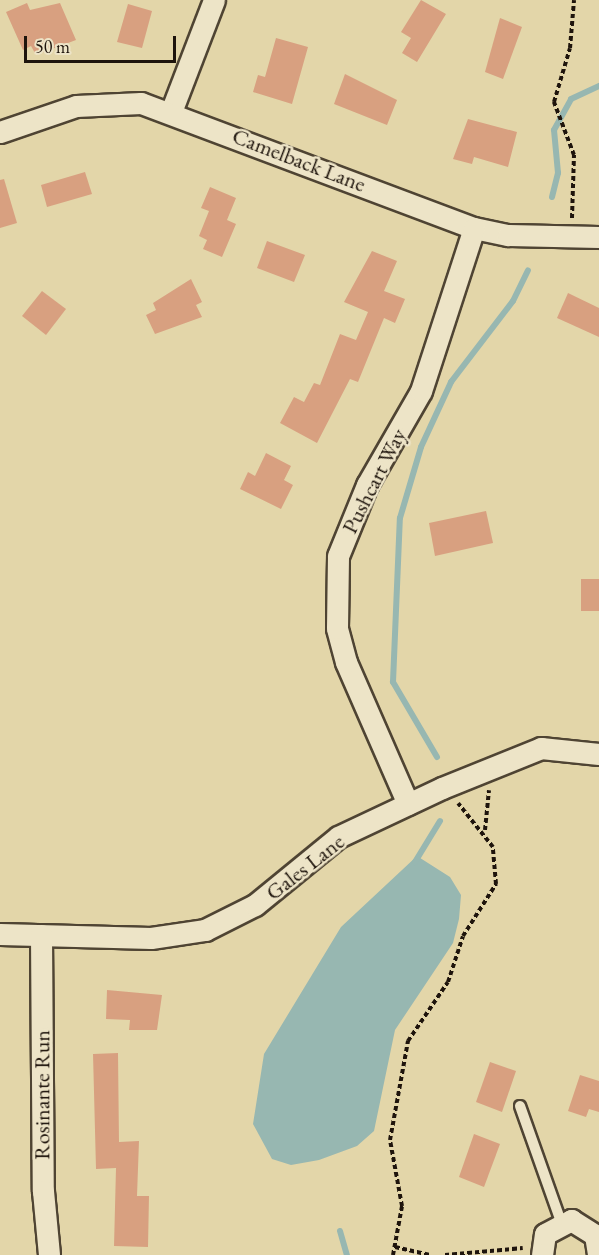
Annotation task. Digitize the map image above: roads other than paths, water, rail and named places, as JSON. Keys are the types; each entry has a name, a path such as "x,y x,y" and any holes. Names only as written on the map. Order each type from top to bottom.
{"street":[{"path":"171,112 214,0"},
{"name":"Camelback Lane","path":"0,132 97,101 141,103 171,112 474,228 508,235 599,237"},
{"name":"Pushcart Way","path":"408,804 346,662 337,627 338,556 367,485 421,391 474,228"},
{"name":"Gales Lane","path":"0,934 151,938 205,930 255,905 338,837 442,788 541,748 599,754"},
{"name":"Rosinante Run","path":"42,935 43,1191 49,1255"},
{"path":"542,1250 561,1222 584,1224 597,1241"}],"lane":[{"path":"520,1107 561,1222"}],"water":[{"path":"417,856 450,877 461,895 459,919 453,943 395,1030 374,1131 357,1146 319,1160 291,1165 272,1159 253,1124 264,1054 341,927"}],"waterway":[{"path":"552,197 558,173 554,130 571,99 599,86"},
{"path":"437,757 393,682 400,518 421,447 451,382 513,301 528,270"},
{"path":"415,862 440,821"},
{"path":"340,1231 347,1255"}]}
